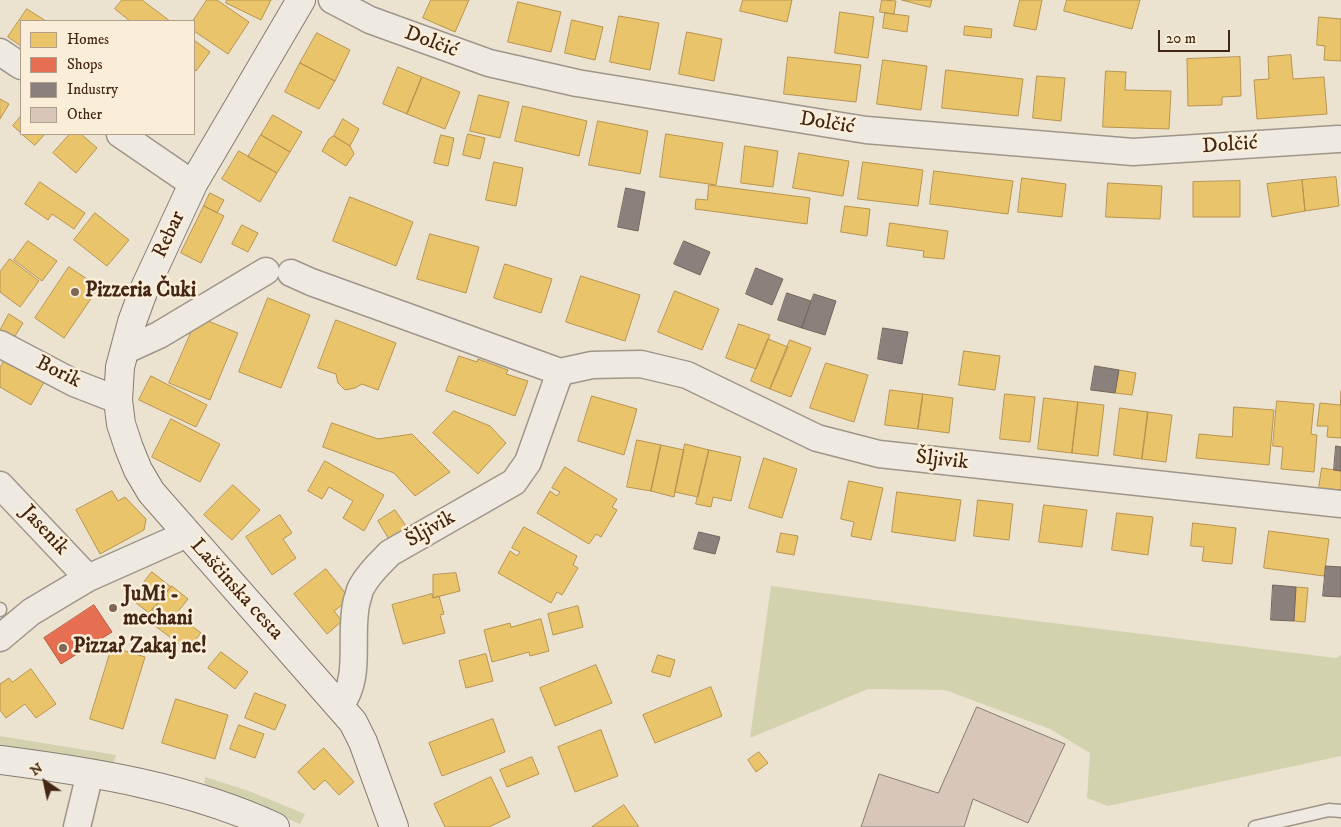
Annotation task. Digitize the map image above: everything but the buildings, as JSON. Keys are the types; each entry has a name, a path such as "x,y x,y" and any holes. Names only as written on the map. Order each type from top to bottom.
{"street":[{"name":"Rebar","path":"187,534 151,492 138,470 121,424 118,400 120,367 132,322 143,292 193,184 301,0"},
{"name":"Dolčić","path":"332,0 370,20 489,64 578,83 866,130 1133,152 1338,139"},
{"path":"0,52 20,65"},
{"path":"121,135 193,184"},
{"path":"124,351 159,335 278,272 311,282 560,372"},
{"name":"Borik","path":"0,344 74,383 118,400"},
{"name":"Šljivik","path":"340,706 347,697 352,684 355,608 361,587 375,568 390,554 514,482 528,462 560,372 592,365 641,364 687,375 817,438 879,454 1341,504"},
{"name":"Jasenik","path":"0,485 88,578"},
{"name":"Laščinska cesta","path":"0,638 31,612 88,578 187,534 353,722 363,742 394,827"},
{"path":"0,760 90,773 148,785 210,802 275,827"},
{"path":"77,827 90,773"}],"lane":[{"path":"1255,827 1329,810 1341,811"}],"green space":[{"path":"771,586 1336,658 1341,655 1341,756 1108,806 1087,798 1090,753 1050,729 945,690 868,689 750,738"},
{"path":"0,736 116,755 113,764 34,750 0,747"},
{"path":"205,777 249,791 305,814 300,824 244,801 204,788"}],"place":[{"name":"Pizzeria Čuki","path":"75,292"},
{"name":"JuMi - mechani","path":"113,608"},
{"name":"Pizza? Zakaj ne!","path":"63,648"}]}
